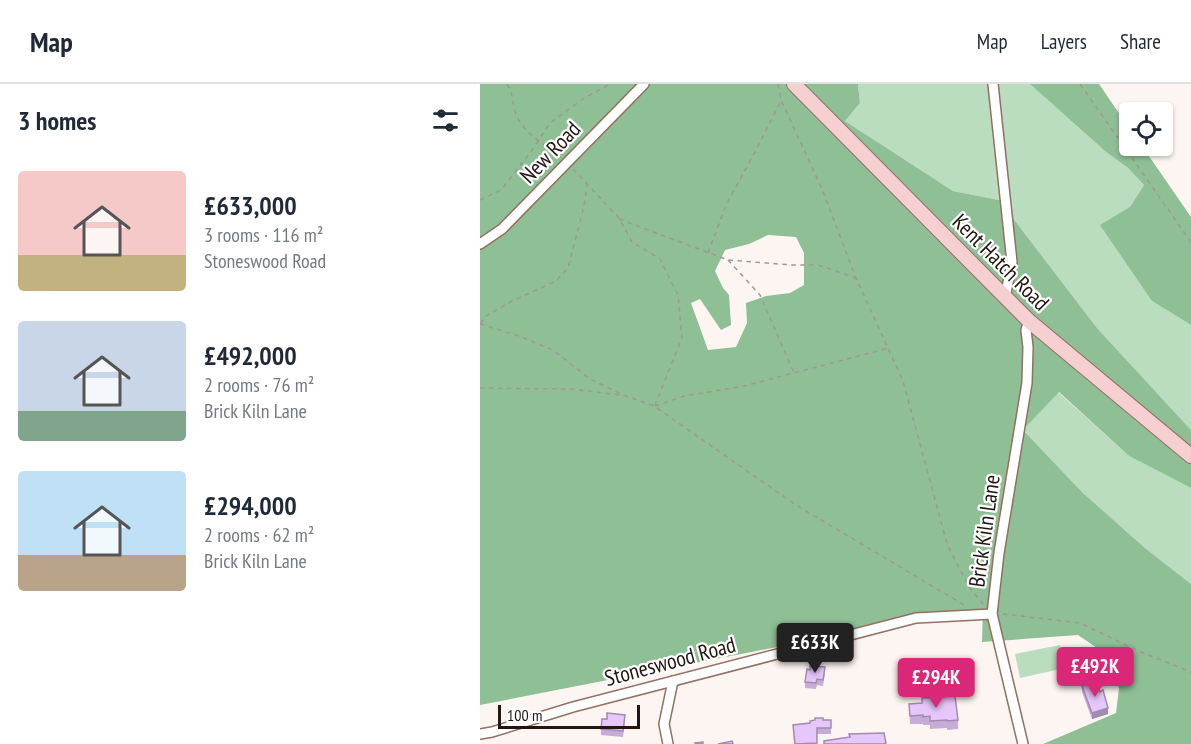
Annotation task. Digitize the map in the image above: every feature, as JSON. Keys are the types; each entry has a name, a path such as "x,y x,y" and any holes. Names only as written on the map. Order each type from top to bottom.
{"main road":[{"name":"Kent Hatch Road","path":"794,84 1029,321 1191,456"}],"street":[{"name":"New Road","path":"480,244 502,229 644,84"},
{"path":"993,84 1012,262 1005,298"},
{"name":"Brick Kiln Lane","path":"1023,744 992,614 999,552 1027,382 1026,330 1029,321"},
{"name":"Stoneswood Road","path":"480,734 573,707 916,618 992,614"},
{"path":"668,744 664,724 673,681"}],"path":[{"path":"507,84 512,91 515,110 522,127 567,162 618,218 632,242 660,259 678,296 682,338 654,406"},
{"path":"480,200 501,190 524,162 550,123 583,99 610,84"},
{"path":"778,84 781,100 822,189 856,278 903,381 947,544 969,587 992,614 1080,623 1141,652 1191,672"},
{"path":"1080,84 1191,242"},
{"path":"708,254 726,205 781,100"},
{"path":"587,184 584,206 568,268 556,281 510,302 484,317 480,324 554,350 590,379 623,396 654,406 796,505 978,613"},
{"path":"618,218 728,260 818,265 856,278"},
{"path":"728,260 760,295 795,374"},
{"path":"654,406 684,396 744,386 795,374 889,348"},
{"path":"480,388 571,389 623,396"}],"green space":[{"path":"480,84 858,84 860,103 845,121 953,191 999,200 1097,328 1191,430 1191,488 1129,456 1059,392 1023,430 1083,493 1145,548 1191,584 1191,744 1043,744 1116,713 1119,688 1097,648 1078,635 982,642 983,609 907,616 818,639 480,705","holes":["768,235 796,237 804,253 804,285 790,293 766,296 746,303 747,323 736,347 708,350 691,303 700,299 721,330 731,325 729,295 715,271 725,250 749,244"]},
{"path":"858,84 1030,84 1106,152 1128,168 1144,185 1130,207 1152,301 1191,325 1191,430 1097,328 999,200 953,191 845,121 860,103"},
{"path":"1030,84 1099,84 1119,113 1119,156 1149,156 1191,217 1191,325 1152,301 1100,225 1130,207 1144,185 1128,168 1106,152"},
{"path":"1058,392 1129,456 1191,488 1191,584 1145,548 1083,493 1023,430"},
{"path":"1060,645 1065,668 1020,678 1015,654"}],"building":[{"path":"810,666 825,667 823,680 817,679 816,683 805,682 807,669 810,670"},
{"path":"1097,682 1100,692 1103,690 1108,708 1092,713 1082,686"},
{"path":"955,696 958,720 930,721 930,716 910,716 909,704 922,703 922,698"},
{"path":"607,713 625,715 623,731 601,729 602,719 607,719"},
{"path":"815,718 831,720 831,728 817,728 817,743 795,744 793,725 810,723"},
{"path":"884,733 886,743 883,744 824,744 824,741 850,737 849,734"}]}
